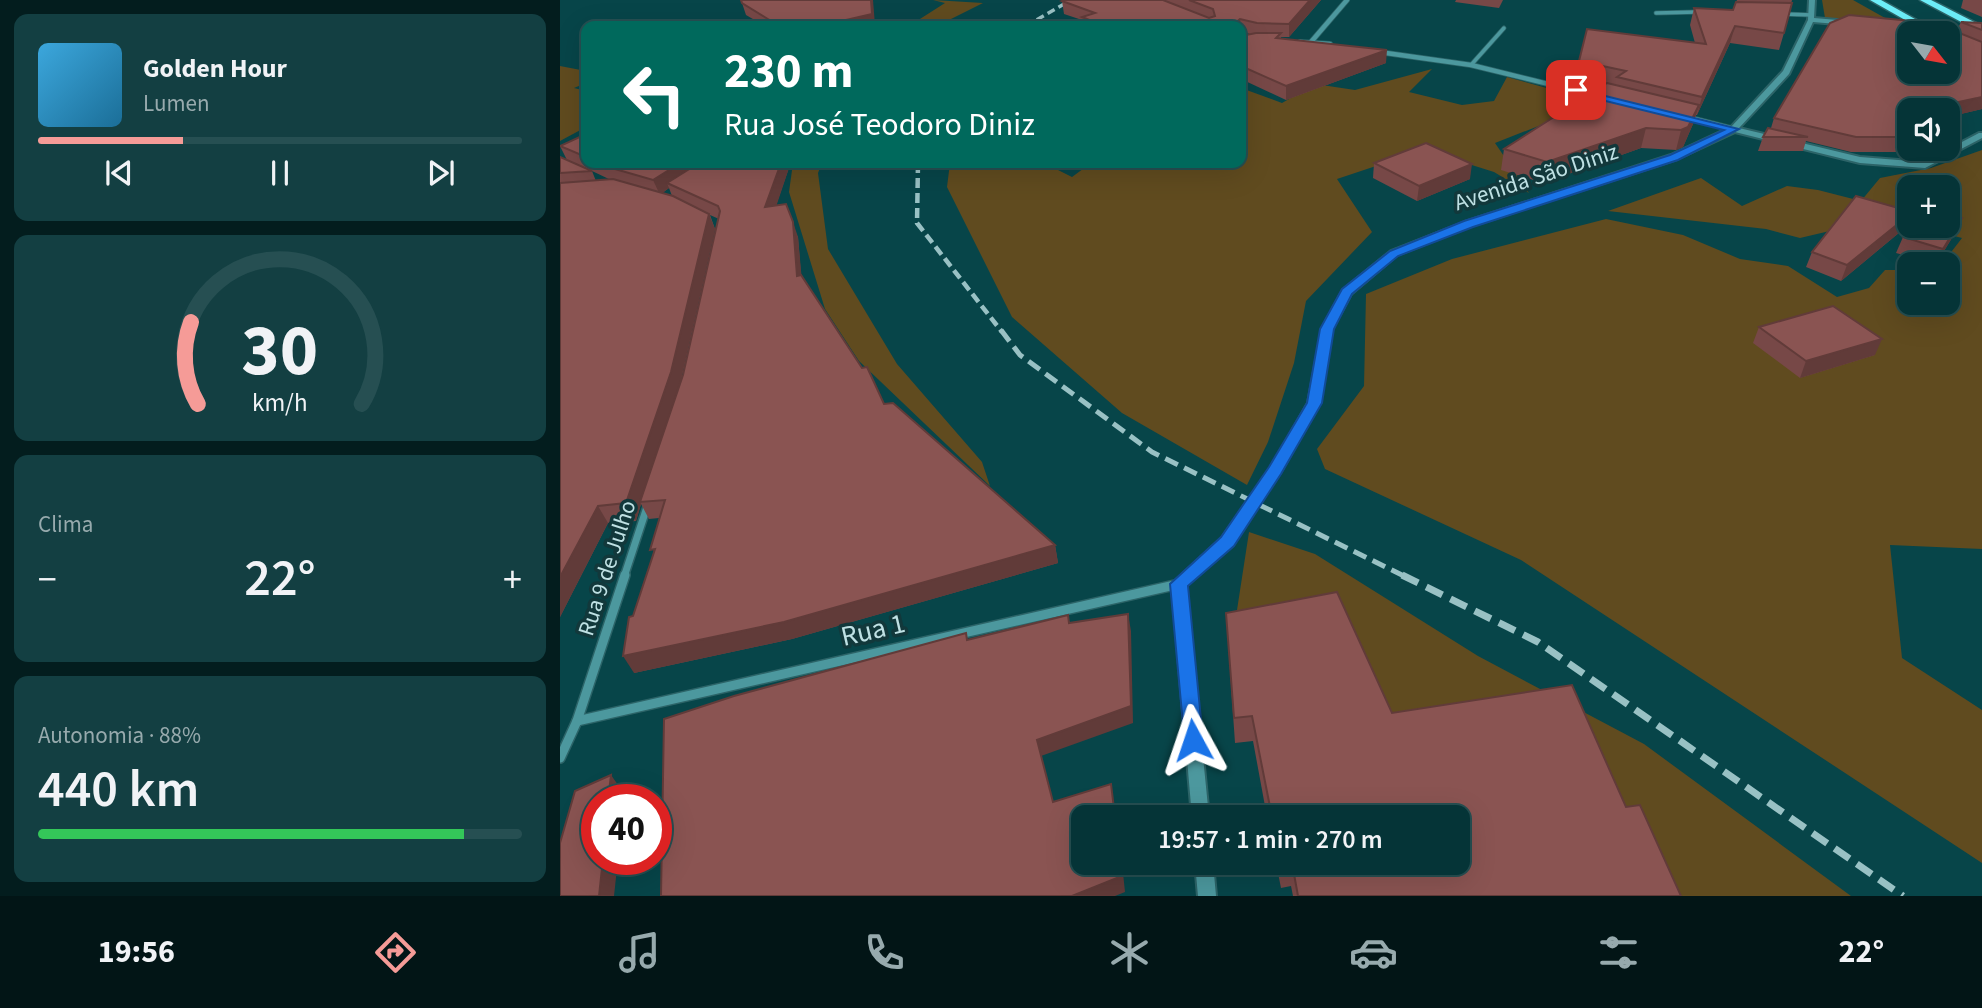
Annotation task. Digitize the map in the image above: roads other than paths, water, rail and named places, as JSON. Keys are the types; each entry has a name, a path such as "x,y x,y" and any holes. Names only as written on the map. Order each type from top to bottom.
{"main road":[{"path":"1874,0 1912,21"},
{"path":"1924,0 1982,30"}],"street":[{"path":"1311,42 1347,0"},
{"name":"Avenida São Diniz","path":"1179,584 1227,541 1276,470 1314,403 1327,329 1347,292 1394,253 1468,224 1674,157 1734,129 1786,72 1812,18 1812,0"},
{"path":"1812,18 1862,24"},
{"path":"1297,41 1338,46"},
{"path":"1378,51 1471,65 1602,97"},
{"path":"1681,116 1860,160 1925,165 1982,135"},
{"name":"Rua 9 de Julho","path":"560,758 577,721 650,496"},
{"path":"1179,584 1199,805"},
{"name":"Rua 1","path":"577,721 1179,584"},
{"path":"1205,875 1207,896"}],"lane":[{"path":"1656,13 1703,12"},
{"path":"1775,14 1812,18"},
{"path":"1471,65 1504,28"}],"railway":[{"path":"1035,21 1071,0"},
{"path":"918,168 917,223 1002,332"},
{"path":"1001,330 1020,355 1152,452 1406,577"},
{"path":"1402,575 1538,642 1903,896"}]}
